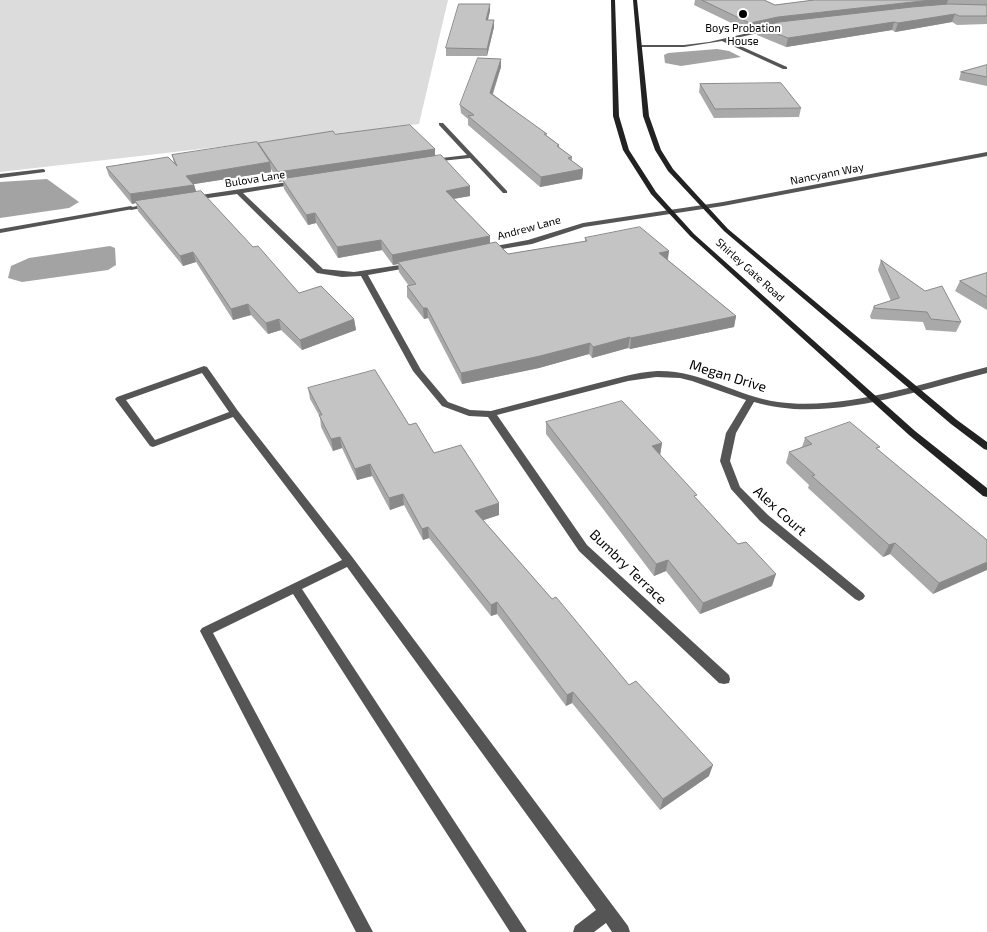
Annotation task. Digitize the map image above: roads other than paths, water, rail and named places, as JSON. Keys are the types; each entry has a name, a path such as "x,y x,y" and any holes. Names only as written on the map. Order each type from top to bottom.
{"main road":[{"name":"Shirley Gate Road","path":"613,0 615,101 619,131 626,150 638,172 670,213 692,235 912,434 987,494"},
{"name":"Shirley Gate Road","path":"635,0 644,102 650,131 658,150 670,170 703,208 749,249 987,448"}],"street":[{"path":"640,46 684,46 723,40 777,28"},
{"path":"723,40 785,68"},
{"path":"441,124 505,192"},
{"name":"Nancyann Way","path":"670,213 987,154"},
{"path":"422,163 471,156"},
{"path":"0,176 43,171"},
{"name":"Bulova Lane","path":"189,199 306,181"},
{"path":"238,191 320,271 334,275 364,274 421,263"},
{"path":"0,231 160,203"},
{"name":"Andrew Lane","path":"478,252 529,242 583,226 670,213"},
{"path":"364,274 417,371 446,404 469,413 491,414"},
{"path":"235,414 153,444 120,399 204,369 235,414 349,561 622,932"},
{"name":"Megan Drive","path":"491,414 633,377 665,374 716,384 751,399 778,405 800,407 872,397 987,370"},
{"name":"Alex Court","path":"751,399 732,433 725,461 736,489 764,518 859,596"},
{"name":"Bumbry Terrace","path":"491,414 583,548 724,679"},
{"path":"349,561 206,631 365,932"},
{"path":"295,587 519,932"},
{"path":"581,932 607,912"}],"place":[{"name":"Boys Probation House","path":"743,14"}]}
